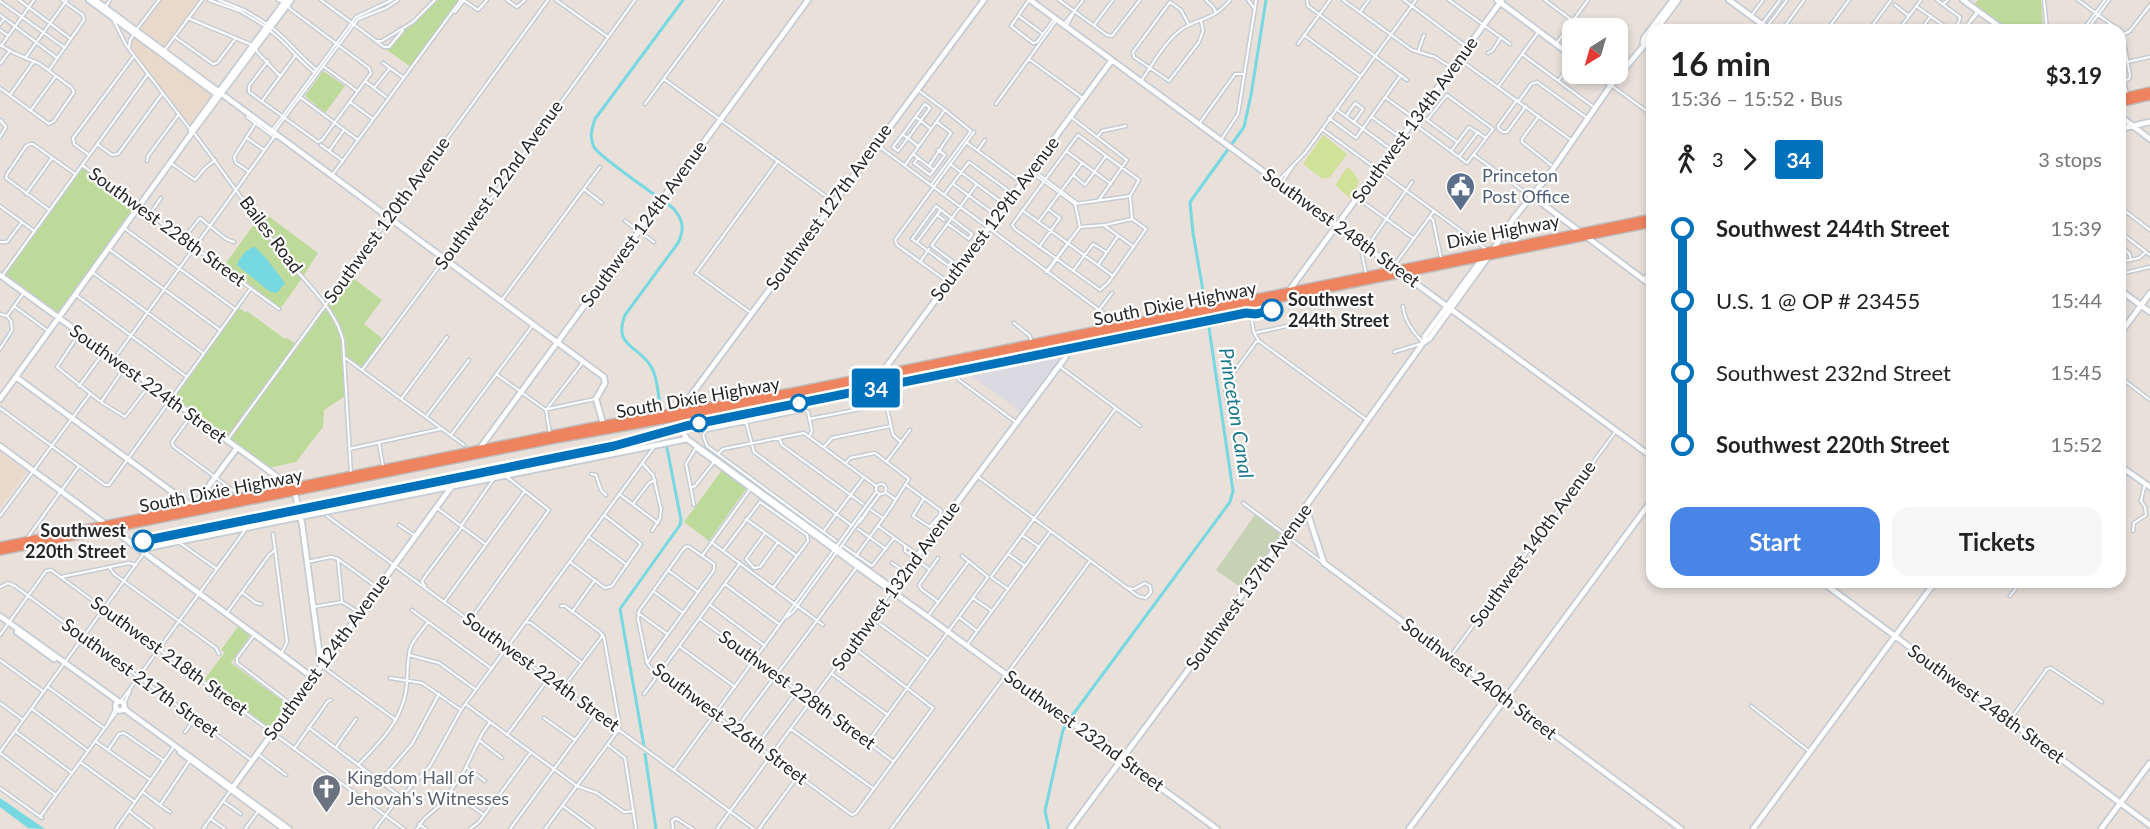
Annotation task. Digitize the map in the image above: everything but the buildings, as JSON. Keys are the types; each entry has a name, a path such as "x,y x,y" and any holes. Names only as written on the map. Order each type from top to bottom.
{"highway":[{"path":"2126,96 2150,91"},
{"path":"2126,102 2150,96"},
{"name":"Dixie Highway","path":"1394,268 1416,270 1487,251 1506,252 1646,219"},
{"name":"Dixie Highway","path":"1394,268 1646,224"},
{"path":"1593,243 1596,234"},
{"path":"1506,252 1534,242"},
{"name":"South Dixie Highway","path":"1287,294 1394,268"},
{"name":"South Dixie Highway","path":"28,543 71,537 143,519 185,505 196,509 206,504 284,486 294,489 604,427 792,397 1032,343 1098,330 1141,326 1394,268"},
{"path":"1410,280 1416,270"},
{"name":"South Dixie Highway","path":"604,427 645,422 827,385 1070,341 1177,314 1205,311"},
{"path":"1141,326 1177,314"},
{"path":"1032,343 1064,339 1070,341 1074,337 1098,330"},
{"path":"792,397 801,392 827,385"},
{"name":"South Dixie Highway","path":"478,452 513,442 550,437"},
{"path":"387,471 424,463 427,460 463,449 478,452"},
{"name":"South Dixie Highway","path":"0,549 95,527 123,526 196,509 256,500 322,481 351,478"},
{"path":"201,497 202,502 206,504"},
{"path":"95,527 97,518"},
{"path":"121,536 120,530 123,526"}],"street":[{"path":"19,0 71,39"},
{"path":"0,88 48,123 52,123 74,92 72,87 49,70 1,45 34,0"},
{"path":"89,0 236,104 605,380 596,399 604,427"},
{"path":"95,0 113,18 135,32"},
{"path":"104,9 110,0"},
{"path":"130,50 130,40 159,0"},
{"path":"163,53 202,0"},
{"path":"209,0 240,11 268,27"},
{"path":"219,0 246,10 317,72"},
{"path":"268,61 248,89 319,142 371,70 286,4 277,0"},
{"path":"322,0 384,47 390,47 405,28 435,0"},
{"path":"114,359 195,248 275,134 284,117 357,16 392,0"},
{"path":"353,24 398,0"},
{"path":"463,0 478,9 487,0"},
{"path":"455,12 463,0"},
{"path":"332,175 463,0"},
{"path":"507,0 518,7 525,0"},
{"name":"Southwest 120th Avenue","path":"226,441 548,0"},
{"path":"556,0 608,37"},
{"name":"Southwest 122nd Avenue","path":"362,370 635,0"},
{"path":"645,104 722,0"},
{"name":"Southwest 124th Avenue","path":"478,452 808,0"},
{"name":"Southwest 127th Avenue","path":"681,414 689,398 751,313 984,0"},
{"path":"1030,0 1011,27 1035,44 1056,19"},
{"name":"Southwest 248th Street","path":"1030,0 1646,453"},
{"path":"1059,0 1107,35 1112,36 1140,0"},
{"path":"1065,25 1083,0"},
{"path":"1094,25 1113,0"},
{"path":"1206,0 1216,13"},
{"path":"1141,81 1174,36 1189,25 1221,12 1230,0"},
{"path":"1307,0 1308,6 1407,80"},
{"path":"1298,44 1330,0"},
{"path":"1343,0 1418,52 1436,57 1453,68"},
{"path":"1360,12 1369,0"},
{"path":"1404,0 1467,47"},
{"path":"1279,183 1322,129 1416,0"},
{"path":"1449,0 1510,44"},
{"path":"1545,0 1569,18"},
{"path":"1575,18 1588,0"},
{"name":"Southwest 137th Avenue","path":"1655,24 1673,0"},
{"path":"1660,24 1678,0"},
{"path":"1729,0 1762,24"},
{"path":"1751,16 1762,0"},
{"path":"1768,24 1780,0"},
{"path":"1768,24 1787,0"},
{"path":"1786,24 1804,0"},
{"path":"1831,24 1849,0"},
{"path":"1873,24 1891,0"},
{"path":"1903,24 1921,0"},
{"path":"1937,0 1945,1 1960,17 1957,24"},
{"path":"1959,0 1992,24"},
{"path":"1963,0 1993,24"},
{"path":"2044,0 2046,24"},
{"path":"2079,0 2111,24"},
{"path":"2090,24 2107,0"},
{"path":"1,1 65,48"},
{"path":"25,58 65,1 84,18 84,22 49,70"},
{"path":"1226,144 1237,116 1256,1 1250,2 1254,8"},
{"path":"1500,1 1562,48"},
{"name":"Southwest 134th Avenue","path":"1287,294 1500,1"},
{"path":"1189,25 1181,10 1170,2 1133,54 1150,69 1169,81 1199,42 1203,31 1201,21"},
{"path":"0,399 219,93 250,52 255,49 286,4"},
{"path":"1895,5 1909,16"},
{"path":"2126,34 2130,32 2150,5"},
{"path":"1916,6 1941,24"},
{"path":"1969,24 1977,13"},
{"path":"0,15 57,58"},
{"path":"1018,15 1043,34"},
{"path":"1924,24 1930,16"},
{"name":"Bailes Road","path":"113,18 122,39 134,56 215,160 286,258 325,306 340,330 344,357 351,478"},
{"path":"188,18 236,38 255,49 280,76"},
{"path":"0,24 4,19"},
{"path":"996,104 1056,19"},
{"path":"374,40 379,42 405,28"},
{"path":"0,30 8,36"},
{"path":"1498,87 1539,31"},
{"path":"396,32 398,36"},
{"path":"1418,52 1424,34"},
{"path":"1304,35 1360,76"},
{"name":"Southwest 137th Avenue","path":"1545,177 1551,165 1643,43 1646,35"},
{"path":"1556,44 1562,36"},
{"path":"174,37 213,64 217,63 236,38"},
{"path":"1488,53 1501,38"},
{"path":"122,39 130,40"},
{"path":"384,40 382,44 384,47"},
{"path":"246,44 250,52"},
{"path":"0,64 10,51"},
{"path":"262,101 297,54"},
{"path":"1522,54 1595,108"},
{"path":"89,155 73,141 134,56"},
{"path":"2126,57 2130,77 2126,80"},
{"path":"2127,62 2150,57"},
{"path":"1029,59 1084,99"},
{"path":"1459,59 1571,140"},
{"name":"Southwest 129th Avenue","path":"880,376 1112,60"},
{"path":"10,95 34,61"},
{"path":"383,63 404,78"},
{"path":"322,65 357,91"},
{"path":"375,88 390,68"},
{"path":"1,276 148,74"},
{"path":"1199,124 1235,74 1244,74"},
{"path":"1329,118 1356,138 1401,75"},
{"path":"1558,80 1562,75"},
{"path":"30,110 56,76"},
{"path":"664,79 834,202"},
{"path":"365,81 386,97"},
{"path":"1526,106 1507,132 1499,129 1498,126 1535,82 1587,118"},
{"path":"1611,85 1646,111"},
{"path":"917,89 971,129 966,142"},
{"path":"97,144 112,155 116,155 163,93"},
{"path":"1385,97 1467,163 1493,129 1447,94 1427,120"},
{"path":"299,96 358,140"},
{"path":"350,102 373,119"},
{"path":"1346,116 1355,103 1363,109 1354,122"},
{"path":"925,104 930,108 898,151 893,147 916,117 925,104"},
{"path":"1336,109 1392,150"},
{"path":"904,165 945,110"},
{"path":"147,161 148,156 179,114"},
{"path":"1419,114 1457,142"},
{"path":"1071,116 1127,159 1099,200"},
{"path":"1372,116 1401,138"},
{"path":"1539,116 1522,142 1551,165"},
{"path":"247,117 255,124 275,134"},
{"path":"916,117 931,129"},
{"path":"0,120 6,127 0,137"},
{"path":"929,166 951,133 937,122"},
{"path":"2126,122 2150,139"},
{"path":"2126,128 2150,122"},
{"path":"248,172 237,163 234,157 255,124"},
{"path":"1098,136 1102,131 1126,126"},
{"path":"1451,151 1468,128 1472,127 1486,138"},
{"path":"1322,129 1487,251"},
{"path":"329,151 344,130"},
{"path":"948,282 896,244 895,240 932,186 974,132"},
{"path":"1459,157 1478,132"},
{"path":"903,135 918,146"},
{"path":"1080,227 1105,225 1132,219 1146,229 1113,276 1100,290 1072,272 1012,226 1078,135 1139,180 1130,196 1132,219"},
{"path":"246,137 264,150"},
{"path":"978,150 985,140"},
{"path":"966,142 1022,183"},
{"path":"49,210 8,180 6,176 30,144 75,174"},
{"path":"876,144 1123,327"},
{"path":"321,145 343,161"},
{"path":"918,158 914,163 930,175 945,155 938,150"},
{"path":"1066,151 1111,184"},
{"path":"913,154 934,170"},
{"path":"1474,155 1646,282"},
{"path":"1072,175 1085,185 1106,156"},
{"path":"26,194 52,158"},
{"path":"170,163 195,180 215,160"},
{"name":"Southwest 137th Avenue","path":"1070,829 1306,508 1423,343 1425,336 1449,307 1487,251 1555,166 1557,160"},
{"path":"751,313 696,273 778,161"},
{"path":"944,195 969,162 1013,194"},
{"path":"1038,221 1082,163"},
{"path":"949,164 1005,205"},
{"name":"Southwest 228th Street","path":"82,165 279,309"},
{"path":"501,301 600,167"},
{"path":"1031,170 1076,203 1130,196"},
{"path":"1367,276 1362,254 1412,182"},
{"path":"953,184 997,216"},
{"path":"920,262 977,184"},
{"path":"584,189 602,203"},
{"path":"150,214 161,198"},
{"path":"1357,198 1413,238"},
{"path":"1047,270 1080,227 1076,203"},
{"path":"0,206 34,231"},
{"path":"932,246 952,261 949,266 912,239 936,206 972,234 969,239 948,224"},
{"path":"1039,247 1060,218 1048,209"},
{"path":"917,242 941,210"},
{"path":"1022,210 1113,276"},
{"path":"1394,268 1413,238 1434,212"},
{"path":"2126,212 2150,230"},
{"path":"937,215 944,220"},
{"path":"1430,217 1433,220 1441,260"},
{"path":"183,239 199,219 203,219 228,240 234,242"},
{"path":"625,221 654,242"},
{"path":"0,242 4,243 22,222"},
{"path":"1105,225 1134,247"},
{"path":"124,228 236,310"},
{"path":"1098,265 1118,236"},
{"path":"2126,237 2150,255"},
{"path":"1072,272 1094,243 1106,252"},
{"path":"109,249 220,330"},
{"path":"2126,250 2131,260"},
{"path":"2126,261 2140,258 2146,252"},
{"path":"2126,273 2150,267"},
{"path":"92,272 204,354"},
{"name":"Southwest 224th Street","path":"1,276 171,399 284,486"},
{"path":"1643,280 1646,276"},
{"path":"0,408 105,485 109,484 251,288"},
{"path":"7,316 23,293"},
{"path":"1100,310 1112,293"},
{"path":"2126,326 2150,293"},
{"path":"2126,294 2150,312"},
{"path":"76,295 187,376"},
{"path":"1248,302 1254,333 1259,341 1368,421"},
{"name":"Southwest 224th Street","path":"14,306 49,331"},
{"path":"1394,352 1423,343 1415,334 1403,312 1403,306"},
{"path":"0,314 7,316 11,321 12,330 0,349"},
{"path":"1254,333 1328,317"},
{"path":"1014,323 1030,336 1032,343"},
{"path":"451,435 533,325"},
{"path":"80,334 57,368 100,402 121,417 128,415 150,385"},
{"path":"401,399 447,336"},
{"name":"Southwest 132nd Avenue","path":"717,829 1059,366 1067,354 1070,341"},
{"path":"1229,412 1226,382 1259,341"},
{"path":"79,386 104,352"},
{"path":"344,357 451,435 463,449"},
{"path":"426,417 469,360"},
{"path":"546,410 583,362"},
{"path":"1059,366 1140,426"},
{"path":"100,402 125,367"},
{"path":"955,372 959,380 1017,423"},
{"path":"496,374 546,410 550,437"},
{"path":"16,377 185,505"},
{"path":"2126,382 2150,400"},
{"path":"0,516 90,394"},
{"path":"546,410 596,399"},
{"path":"553,401 557,406"},
{"path":"809,419 902,401"},
{"path":"886,404 894,437 901,442"},
{"path":"867,743 948,631 1116,408"},
{"path":"691,488 695,486 716,458 722,450 779,438 807,435 812,431 807,411 707,430 704,432 705,444 716,458 824,532 837,547 872,566 894,538"},
{"path":"56,795 0,753 149,547 687,439 683,433 681,414"},
{"path":"192,415 172,444 238,494"},
{"path":"746,422 754,453 852,526"},
{"path":"824,447 832,438 891,426"},
{"path":"349,449 442,429"},
{"path":"887,461 910,430"},
{"name":"Southwest 140th Avenue","path":"1450,657 1616,431"},
{"path":"807,435 876,486 878,493 870,509 837,547"},
{"path":"779,438 783,445 863,504"},
{"name":"Southwest 232nd Street","path":"687,439 699,450 716,458 752,487 837,547 1217,829"},
{"path":"379,442 387,471"},
{"path":"375,829 433,762 461,710 656,445"},
{"path":"0,446 312,677"},
{"path":"694,505 686,463 697,446"},
{"path":"196,509 201,497 237,448"},
{"path":"845,463 850,458 874,453 908,477 906,485 856,556"},
{"path":"642,463 651,471 655,480 661,516 652,531"},
{"path":"28,543 79,466"},
{"path":"2127,471 2148,486 2141,501 2145,507 2145,516 2134,523 2133,531"},
{"path":"591,474 597,475 601,490 606,495"},
{"path":"470,620 549,510 505,475"},
{"path":"426,588 423,583 424,578 495,477"},
{"path":"824,532 864,477"},
{"path":"977,477 1050,532 1127,588 1142,598 1148,597 1151,592 1150,586 1145,583 1134,589 1127,588"},
{"path":"633,504 649,483 655,480"},
{"path":"876,486 884,485 885,492"},
{"path":"906,485 924,498 940,510 941,514 928,528 913,514 924,498"},
{"name":"Southwest 124th Avenue","path":"203,829 452,486"},
{"path":"702,556 752,487"},
{"path":"294,489 301,517 321,665 396,720"},
{"path":"444,602 525,491"},
{"path":"674,770 878,493 885,492 895,499"},
{"path":"619,494 658,523"},
{"path":"723,551 760,502 809,537 773,588"},
{"path":"1243,503 1324,563"},
{"path":"436,508 485,545"},
{"path":"1306,508 1324,563"},
{"path":"1409,829 1646,508"},
{"path":"870,509 883,519"},
{"path":"858,524 863,514 870,509"},
{"name":"Southwest 224th Street","path":"326,513 754,829"},
{"path":"570,562 605,588 609,588 627,565 641,543 604,514"},
{"path":"746,519 797,556"},
{"path":"399,525 416,537"},
{"path":"878,526 914,552"},
{"path":"0,788 41,818 131,688 248,527"},
{"path":"858,529 886,549"},
{"path":"765,532 746,559 747,563 757,568 778,542"},
{"path":"967,645 1050,532"},
{"path":"273,534 287,642 281,654"},
{"path":"1022,535 1039,547"},
{"path":"588,536 627,565"},
{"path":"178,541 218,570"},
{"path":"711,542 824,625"},
{"path":"646,663 683,613 715,567 687,546 638,613 667,634"},
{"path":"905,546 905,551 930,570"},
{"name":"Southwest 232nd Street","path":"837,547 858,567 887,589 892,590"},
{"path":"226,614 269,555 276,550"},
{"path":"1008,554 1025,566"},
{"path":"962,556 1008,589"},
{"path":"307,562 331,557 338,559 378,588"},
{"path":"938,558 919,586 938,601"},
{"path":"338,559 342,602"},
{"path":"927,616 969,561"},
{"path":"891,829 1090,561"},
{"path":"62,577 129,562 136,566"},
{"path":"892,562 905,572"},
{"name":"Southwest 240th Street","path":"1324,563 1681,829"},
{"path":"644,694 740,564"},
{"path":"109,567 216,648 219,654"},
{"path":"735,730 858,567"},
{"name":"Southwest 218th Street","path":"28,596 49,569 62,577 404,829"},
{"path":"668,570 698,592"},
{"path":"572,612 595,580"},
{"name":"Southwest 217th Street","path":"0,587 10,584 28,596 251,760"},
{"path":"725,584 780,625"},
{"name":"Southwest 248th Street","path":"1830,588 2150,825"},
{"path":"1753,829 1931,588"},
{"path":"2010,596 2016,588"},
{"path":"653,591 683,613"},
{"path":"242,592 256,603 261,603"},
{"path":"0,635 28,596"},
{"path":"973,598 992,611"},
{"path":"313,607 342,602 360,613"},
{"path":"709,605 765,646"},
{"path":"545,829 619,729 603,635 565,606 561,606"},
{"path":"412,610 492,669"},
{"name":"Southwest 226th Street","path":"638,613 646,663 756,746 849,813 854,814 874,789"},
{"path":"959,617 977,631"},
{"path":"0,618 199,763 284,829"},
{"path":"639,623 646,618"},
{"path":"872,618 928,659"},
{"name":"Southwest 228th Street","path":"700,619 894,762"},
{"path":"359,764 383,740 396,720 402,707 408,681 409,655 413,642 428,622"},
{"path":"523,624 531,622 581,663"},
{"path":"255,634 236,661 292,705"},
{"path":"563,688 603,635"},
{"path":"679,646 735,687"},
{"path":"791,729 874,789 932,711 933,708 908,687 852,646"},
{"path":"644,653 652,655"},
{"path":"409,655 439,663 476,690"},
{"path":"0,660 44,692"},
{"path":"2009,721 2047,669 2054,668 2102,702"},
{"path":"831,673 888,715"},
{"path":"390,678 422,683 461,710"},
{"path":"507,735 549,678"},
{"path":"48,687 104,729"},
{"path":"756,746 797,691"},
{"path":"381,780 406,752 439,694"},
{"path":"294,749 308,727 331,700"},
{"path":"0,703 23,720"},
{"path":"466,704 577,786 597,793 624,812 634,811"},
{"path":"120,706 232,789"},
{"path":"1751,706 1810,752"},
{"path":"32,709 88,750"},
{"path":"510,829 595,712"},
{"path":"185,732 195,718"},
{"path":"544,718 574,740"},
{"path":"336,747 356,719"},
{"path":"417,829 450,791 466,767 490,722"},
{"path":"308,727 402,797"},
{"path":"15,731 72,773"},
{"path":"108,750 119,734 124,733 164,761"},
{"path":"479,740 502,758"},
{"path":"96,741 150,780"},
{"path":"0,744 4,747"},
{"path":"608,744 625,758 636,829"},
{"path":"116,829 174,748"},
{"path":"174,748 199,763"},
{"path":"470,829 484,815 531,752"},
{"path":"257,753 286,775"},
{"path":"160,805 190,760"},
{"path":"80,762 135,802"},
{"path":"2101,829 2150,763"},
{"path":"466,767 485,781"},
{"path":"759,829 795,780 793,772"},
{"path":"450,791 484,815"},
{"path":"143,792 170,812"},
{"path":"224,801 241,814"},
{"path":"563,806 594,829"},
{"path":"244,829 259,809"},
{"path":"259,809 290,829"},
{"path":"129,811 145,826 153,829"},
{"path":"674,829 674,818 679,818 693,829"},
{"path":"211,819 225,829"},
{"path":"419,824 426,829"}],"shaded area":[{"path":"161,0 200,0 163,48 139,30"},
{"path":"134,38 212,94 192,124 187,123 132,51 130,44"},
{"path":"1062,355 1021,412 970,375"},
{"path":"0,452 27,472 0,508"}],"green space":[{"path":"436,0 460,0 411,67 387,50 405,29 422,16"},
{"path":"1978,0 2041,0 2043,24 2001,24 1975,4"},
{"path":"323,71 345,86 325,113 305,96"},
{"path":"1323,135 1347,154 1330,177 1322,179 1303,164"},
{"path":"1347,167 1359,181 1351,199 1336,186"},
{"path":"81,168 85,168 134,204 136,209 57,314 5,275"},
{"path":"263,212 318,253 280,309 223,267"},
{"path":"349,275 382,300 364,324 384,340 361,367 347,357 340,329 328,305"},
{"path":"238,307 297,345 324,310 336,325 344,362 345,396 324,410 323,427 296,462 268,468 174,400"},
{"path":"722,470 746,489 709,541 684,522"},
{"path":"1255,515 1282,535 1243,589 1216,570"},
{"path":"239,625 251,634 231,663 288,705 271,729 204,680 225,652 221,650"}],"water":[{"path":"255,247 285,283 277,293 269,291 237,265 249,249"},
{"path":"0,798 45,829 28,828 0,807"}],"waterway":[{"name":"Princeton Canal","path":"661,411 653,370 645,358 624,339 622,325 625,315 678,243 682,233 682,224 673,208 618,168 594,147 592,133 595,119 683,0"},
{"name":"Princeton Canal","path":"1206,308 1190,202 1244,127 1266,0"},
{"name":"Princeton Canal","path":"1049,829 1045,811 1066,724 1230,502 1233,491 1207,314"},
{"name":"Princeton Canal","path":"663,423 665,438"},
{"path":"644,746 620,609 680,525 681,520 667,448"},
{"path":"645,754 656,829"}],"bus line":[{"name":"34","path":"143,541 614,446 686,426 1250,312 1256,314 1272,310"}],"place":[{"name":"Princeton Post Office","path":"1461,212"},
{"name":"Southwest 244th Street","path":"1272,310"},
{"name":"Southwest 220th Street","path":"143,541"},
{"name":"Kingdom Hall of Jehovah's Witnesses","path":"326,814"}]}
